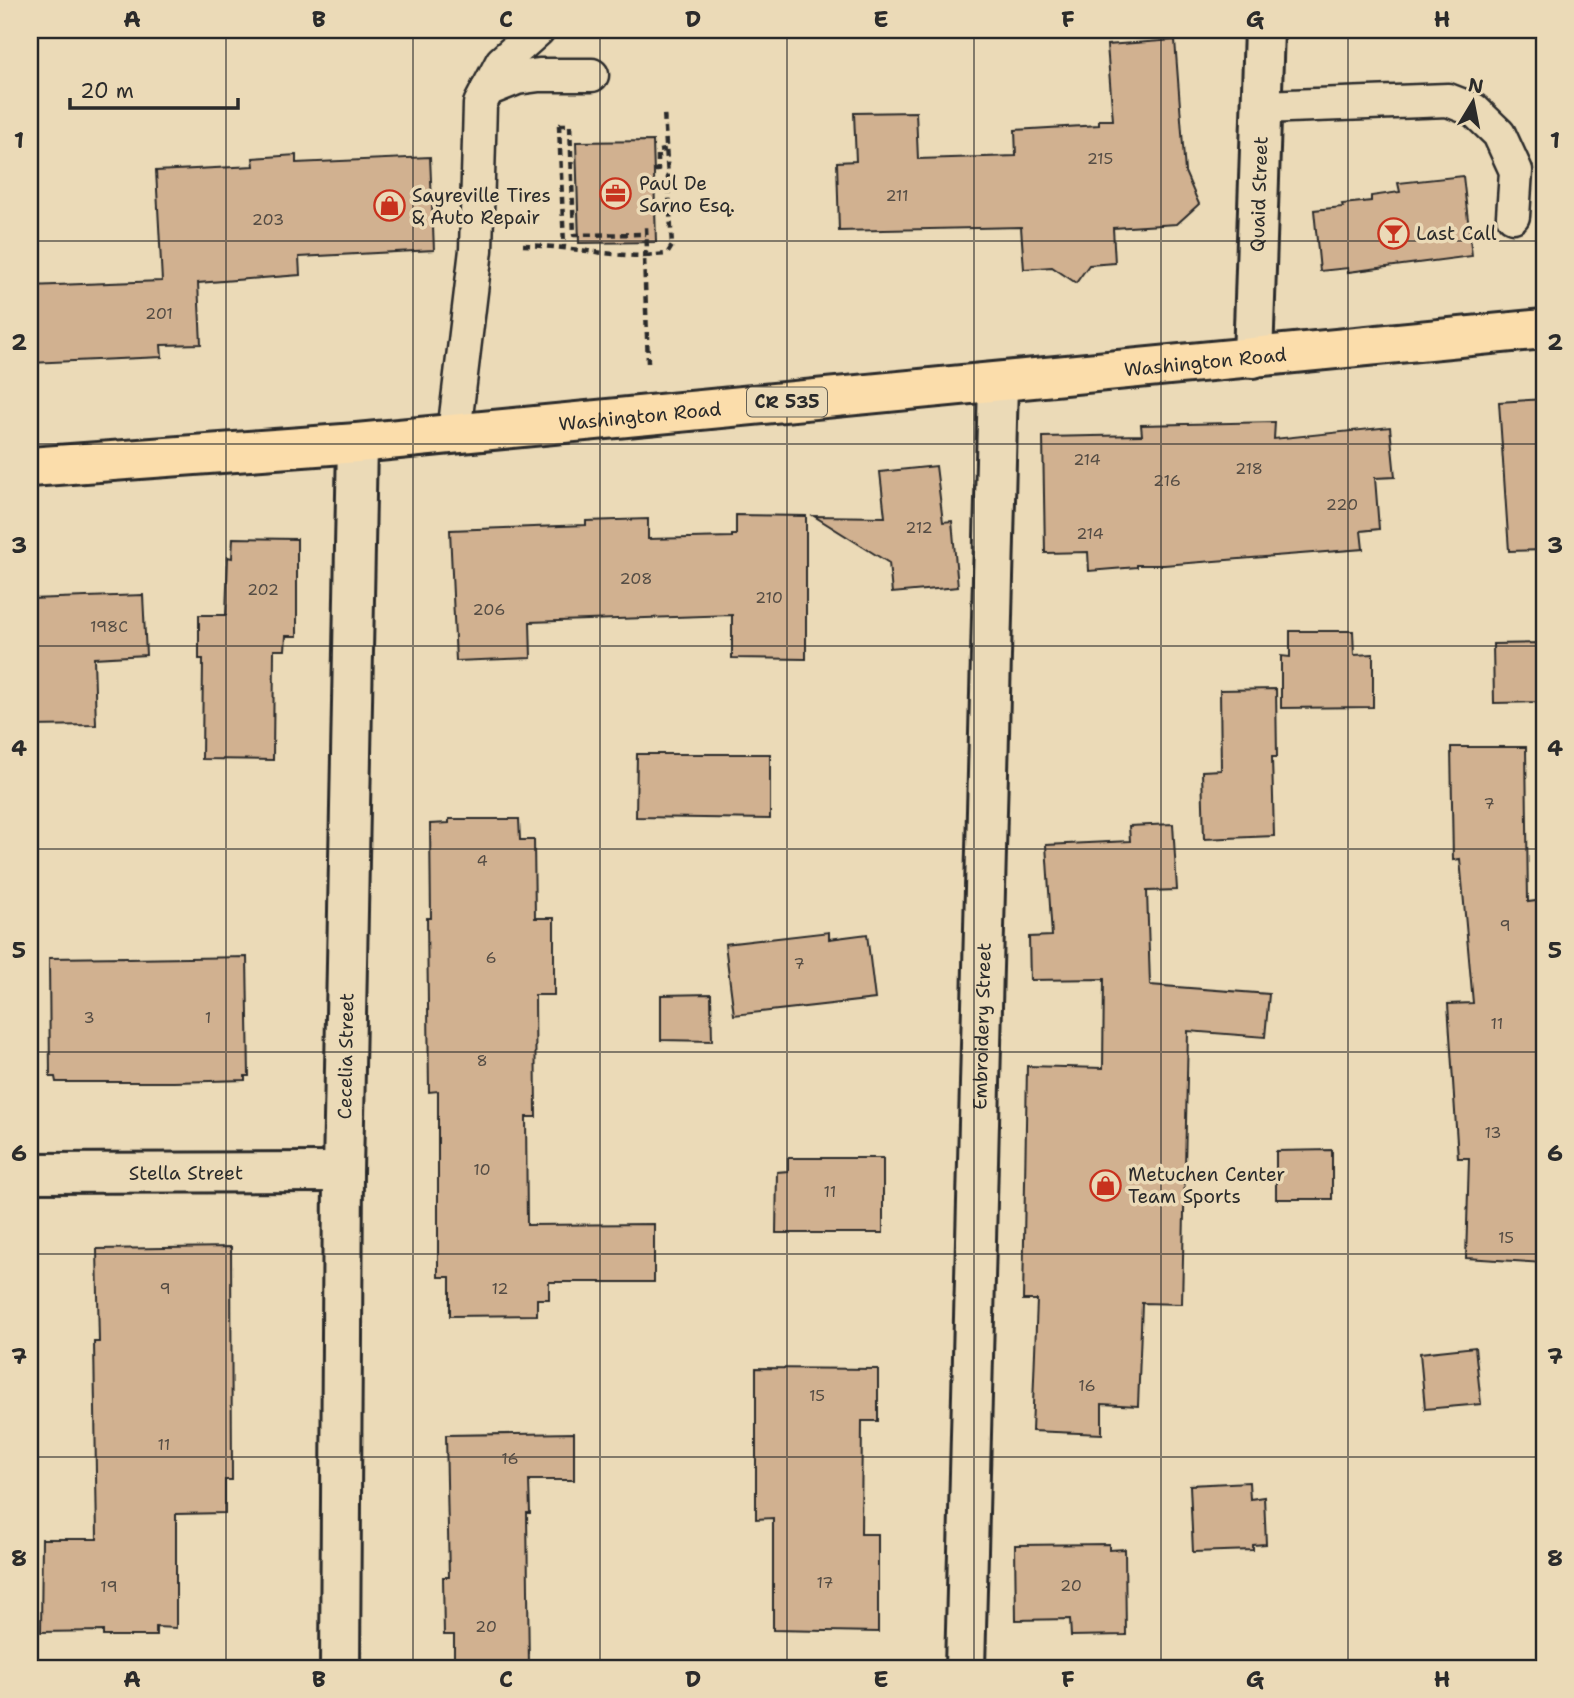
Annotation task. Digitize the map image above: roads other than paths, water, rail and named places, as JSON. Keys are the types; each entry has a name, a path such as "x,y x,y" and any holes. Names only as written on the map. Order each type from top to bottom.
{"main road":[{"name":"Washington Road","path":"30,467 357,443 1544,329"}],"street":[{"name":"Quaid Street","path":"1254,358 1264,30"},
{"name":"Embroidery Street","path":"965,1668 998,383"},
{"name":"Cecelia Street","path":"340,1668 343,1172 357,443"},
{"name":"Stella Street","path":"30,1173 343,1172"}],"lane":[{"path":"454,433 476,250 480,104 502,62 538,30"},
{"path":"486,90 517,78 592,75"},
{"path":"1261,107 1448,100 1474,110 1499,134 1516,171 1513,216"}],"place":[{"name":"Paul De Sarno Esq.","path":"616,194"},
{"name":"Sayreville Tires & Auto Repair","path":"389,206"},
{"name":"Last Call","path":"1393,233"},
{"name":"Metuchen Center Team Sports","path":"1105,1185"}]}
